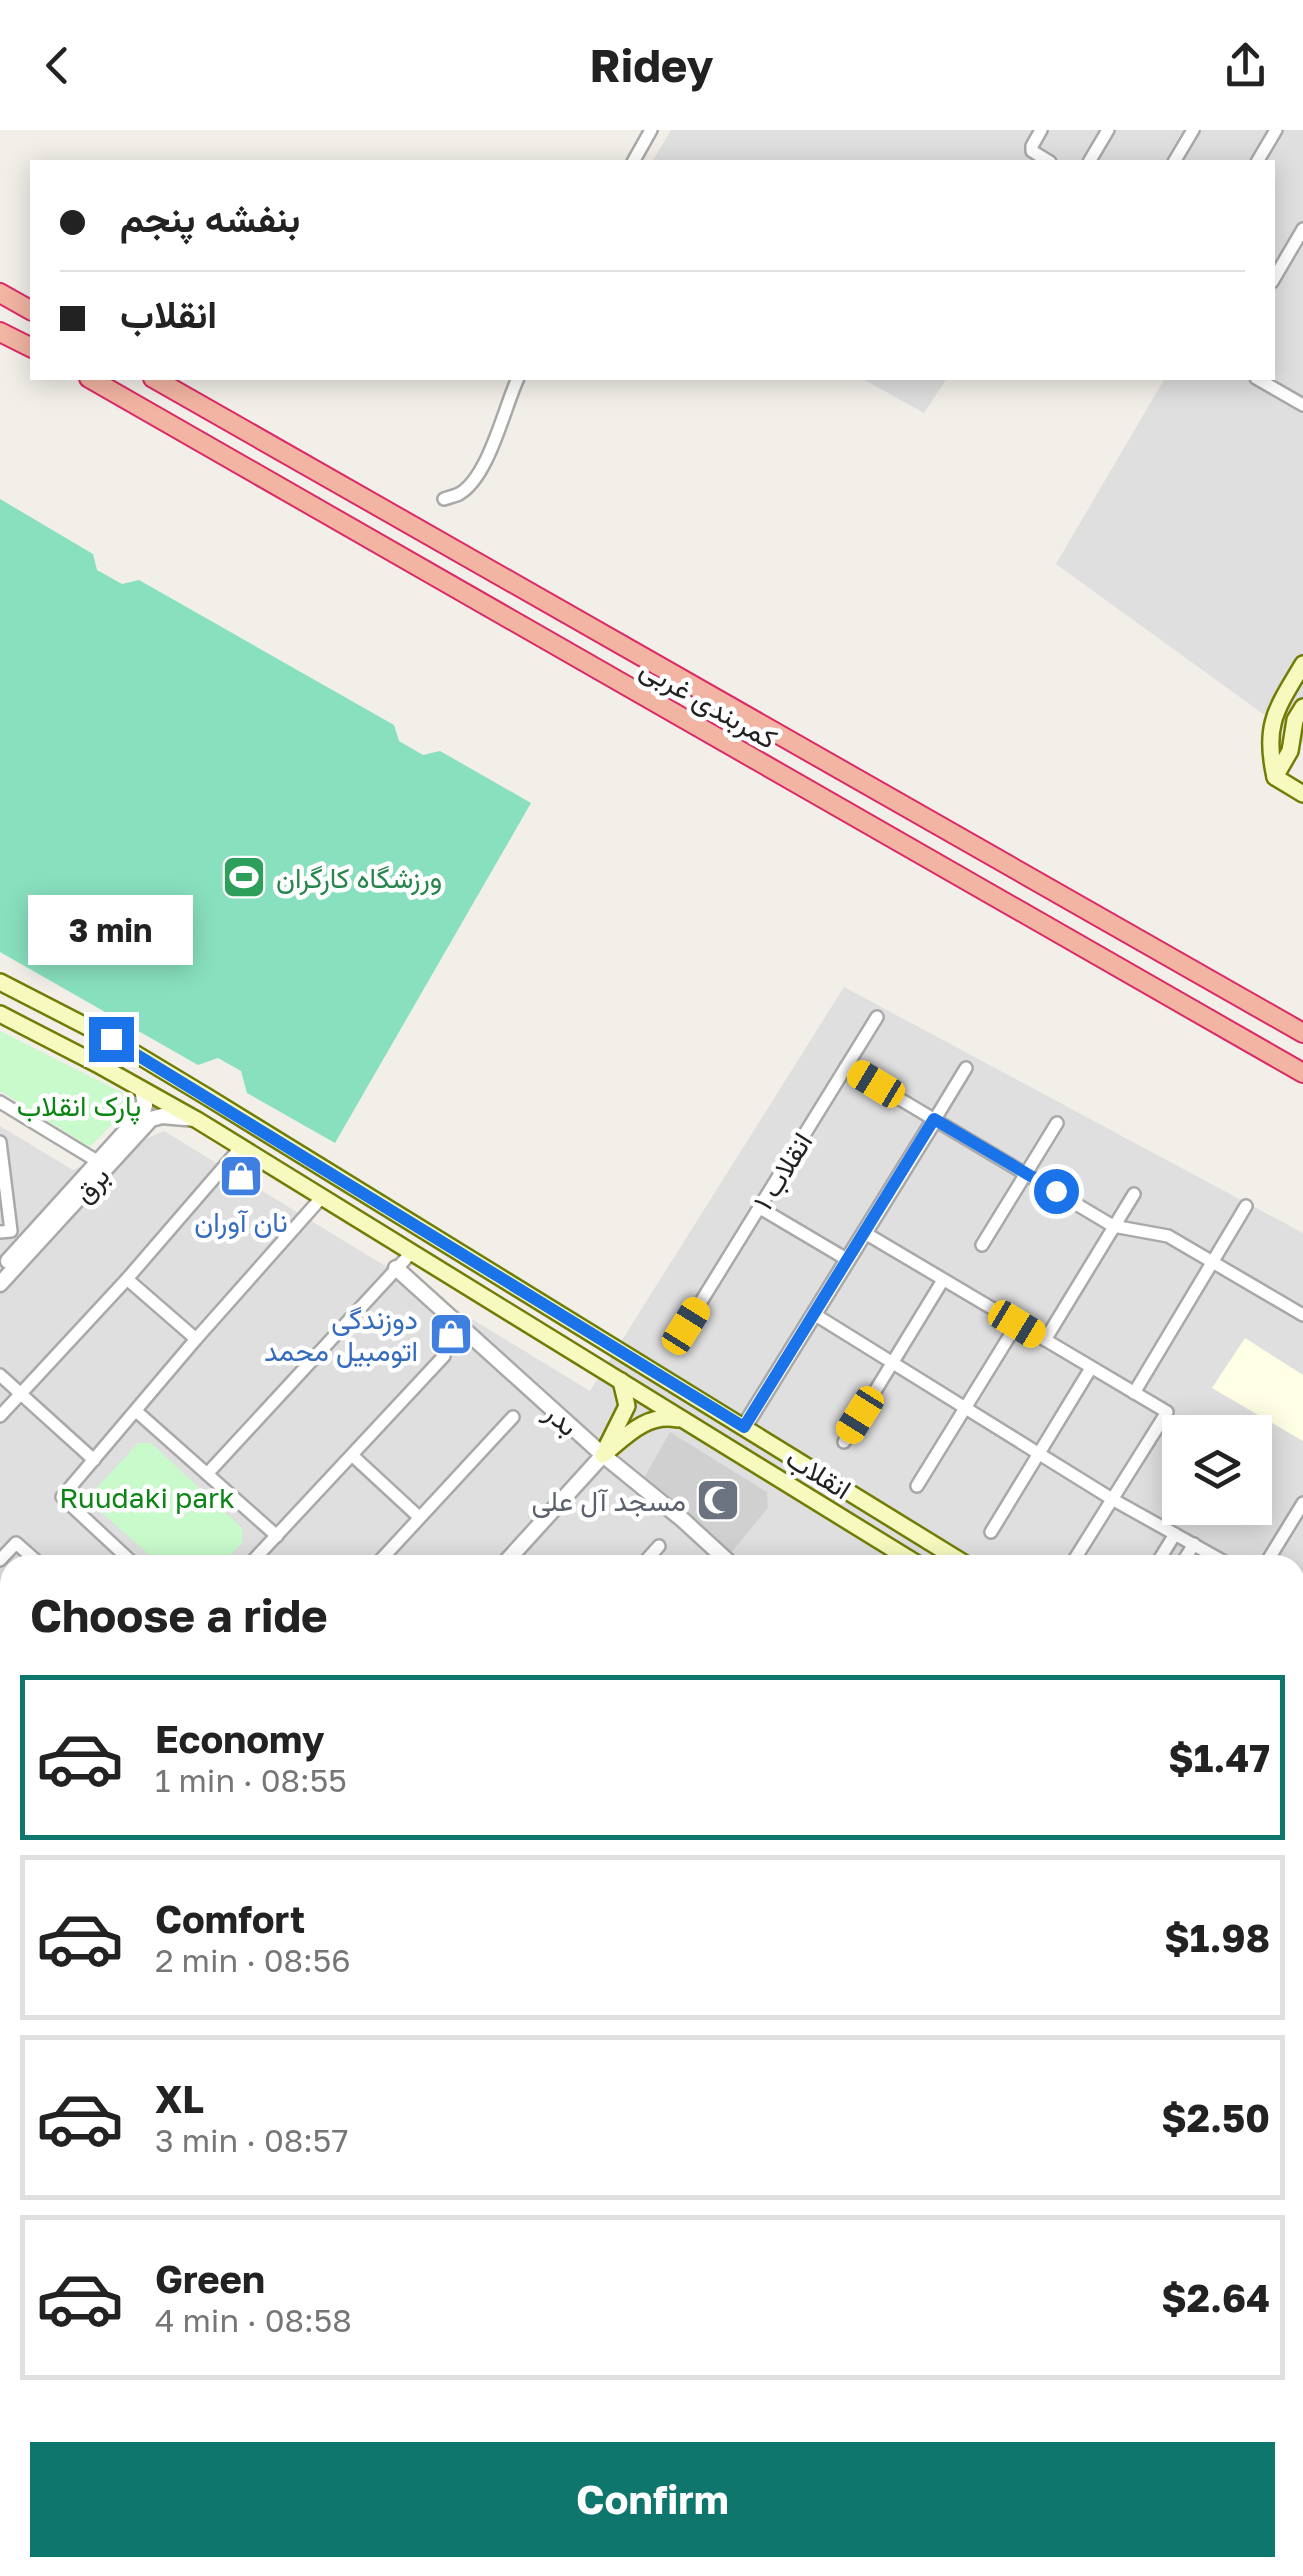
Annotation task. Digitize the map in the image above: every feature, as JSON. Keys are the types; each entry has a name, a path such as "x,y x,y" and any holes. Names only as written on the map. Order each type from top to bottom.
{"highway":[{"path":"0,293 30,310"},
{"path":"0,332 30,347"},
{"name":"کمربندی غربی","path":"92,380 1303,1073"},
{"name":"کمربندی غربی","path":"157,380 1303,1034"}],"main road":[{"path":"1303,664 1271,725 1269,752 1274,777 1303,794"},
{"path":"1274,777 1297,755 1291,734 1303,707"},
{"name":"انقلاب","path":"0,982 160,1068 952,1555"},
{"name":"انقلاب","path":"0,1014 241,1146 904,1555"},
{"path":"602,1454 627,1406 621,1381"},
{"path":"602,1454 646,1422 665,1417 686,1421"}],"street":[{"path":"633,160 651,130"},
{"path":"1041,130 1032,151 1047,160"},
{"path":"1090,160 1108,130"},
{"path":"1175,160 1193,130"},
{"path":"1258,160 1276,130"},
{"path":"1275,277 1303,230"},
{"path":"1288,256 1303,265"},
{"path":"444,499 460,494 482,470 517,380"},
{"path":"1260,380 1303,404"},
{"name":"انقلاب ۱","path":"686,1326 877,1016"},
{"path":"846,1066 1114,1226 1168,1236 1303,1315"},
{"path":"744,1427 966,1068"},
{"name":"برق","path":"0,1284 142,1112 142,1089"},
{"path":"0,1102 101,1165"},
{"name":"برق","path":"0,1270 151,1119 162,1116 197,1120"},
{"path":"982,1245 1057,1123"},
{"path":"0,1142 6,1232 14,1254"},
{"path":"0,1416 127,1279 241,1146"},
{"path":"1044,1340 1134,1194"},
{"path":"120,1555 62,1497 322,1197"},
{"path":"1134,1393 1246,1206"},
{"path":"760,1208 848,1260"},
{"path":"865,1234 1166,1412 1077,1555"},
{"path":"206,1474 412,1252"},
{"name":"بدر","path":"396,1268 602,1454 721,1555"},
{"path":"127,1279 196,1340"},
{"path":"844,1442 944,1280"},
{"path":"814,1314 1112,1499 1213,1555"},
{"path":"917,1486 1017,1324"},
{"path":"259,1555 444,1356"},
{"path":"991,1532 1091,1368"},
{"path":"0,1375 94,1460"},
{"path":"136,1411 277,1536"},
{"path":"385,1555 513,1417"},
{"path":"511,1555 602,1454"},
{"path":"352,1456 419,1517"},
{"path":"1271,1555 1303,1503"},
{"path":"1162,1555 1175,1534"},
{"path":"5,1555 16,1543 29,1555"},
{"path":"1187,1555 1194,1544"},
{"path":"651,1555 659,1546"}],"shaded area":[{"path":"671,130 1303,130 1303,743 1056,564 1164,380 1275,380 1275,160 653,160"},
{"path":"865,380 946,380 924,413"},
{"path":"844,987 1303,1233 1303,1555 0,1555 0,1126 73,1170 164,1131 590,1391"},
{"path":"1245,1338 1303,1375 1303,1441 1272,1423 1272,1415 1258,1415 1212,1388"},
{"name":"مسجد آل علی","path":"670,1432 767,1492 768,1508 730,1554 644,1478"}],"green space":[{"name":"ورزشگاه کارگران","path":"0,499 93,554 97,570 122,584 139,580 394,725 399,741 423,755 440,751 531,803 335,1143 247,1093 241,1071 218,1058 198,1065 0,952"},
{"name":"پارک انقلاب","path":"0,1031 121,1092 126,1102 124,1112 90,1147 0,1091"},
{"name":"Ruudaki park","path":"138,1443 151,1443 242,1528 242,1543 231,1555 150,1555 93,1505 93,1492"}],"place":[{"name":"ورزشگاه کارگران","path":"244,877"},
{"name":"نان آوران","path":"241,1176"},
{"name":"دوزندگی اتومبیل محمد","path":"451,1334"},
{"name":"مسجد آل علی","path":"718,1500"}],"route":[{"path":"111,1039 744,1427 934,1119 1056,1191"}]}
